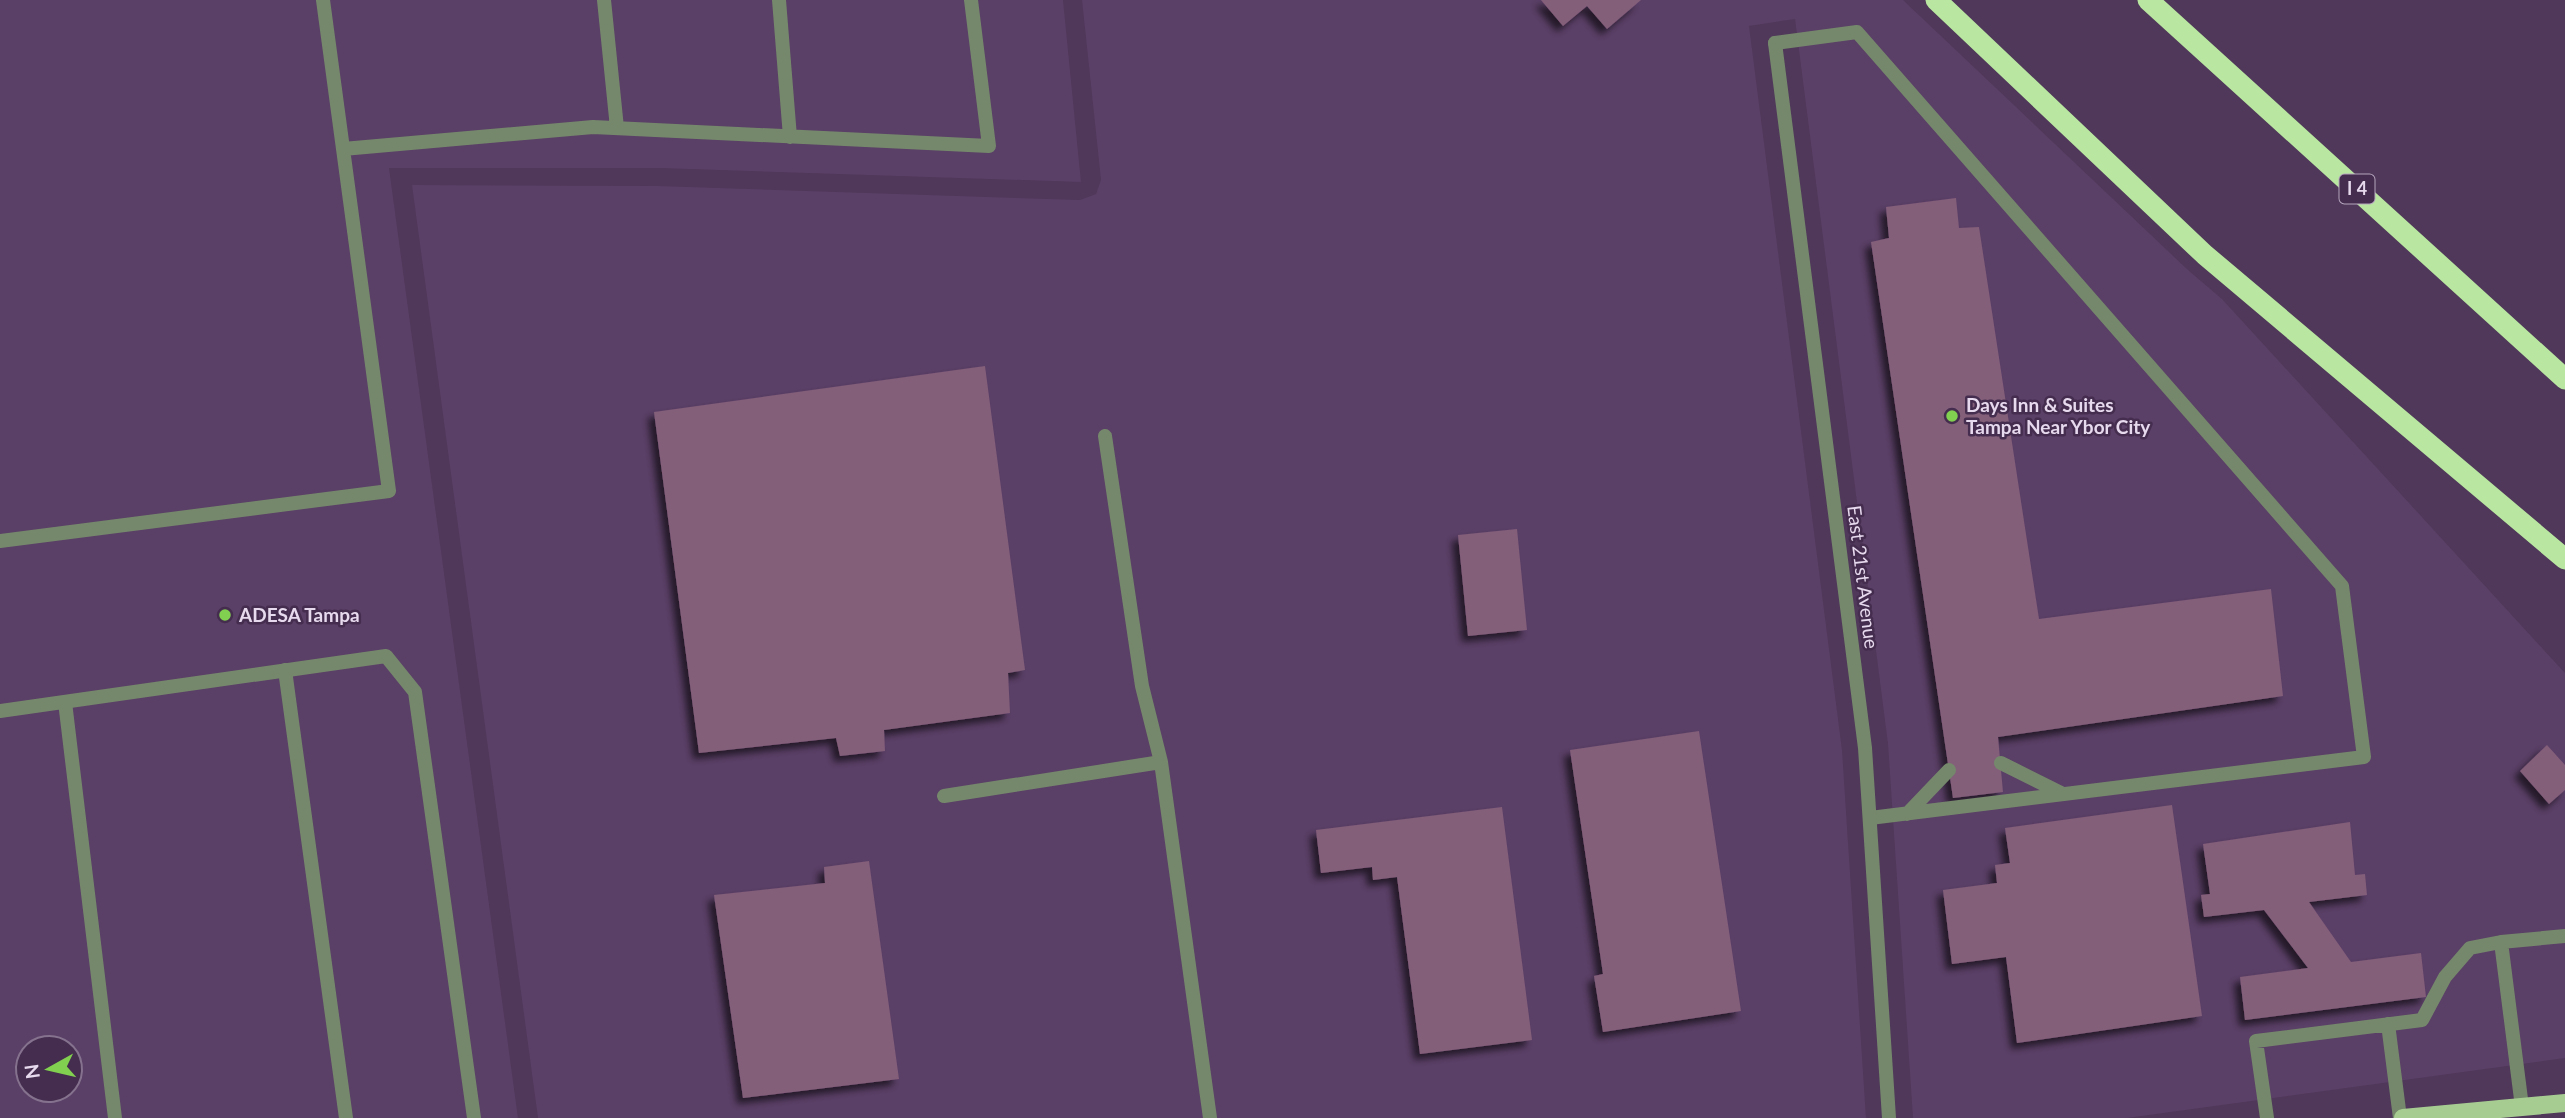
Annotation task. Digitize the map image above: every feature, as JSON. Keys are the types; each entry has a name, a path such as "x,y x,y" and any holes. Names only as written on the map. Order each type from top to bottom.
{"highway":[{"path":"1936,0 2206,255 2565,559"},
{"name":"I 4","path":"2148,0 2565,379"}],"main road":[{"path":"2402,1118 2565,1103"}],"street":[{"path":"0,541 389,491 323,0"},
{"path":"604,0 617,128"},
{"path":"779,0 790,137"},
{"path":"344,149 593,127 989,146 971,0"},
{"name":"East 21st Avenue","path":"1889,1118 1865,748 1775,43 1857,32 2342,586 2364,757 2065,795"},
{"path":"1105,436 1142,686 1161,762 1210,1118"},
{"path":"0,711 386,656 415,692 474,1118"},
{"path":"285,670 346,1118"},
{"path":"65,702 115,1118"},
{"path":"944,796 1161,762"},
{"path":"2001,763 2065,795"},
{"path":"1907,814 1949,770"},
{"path":"1870,818 2065,795"},
{"path":"2267,1118 2256,1041 2422,1020 2445,977 2470,948 2565,936"},
{"path":"2501,942 2522,1107"},
{"path":"2388,1024 2402,1118"}],"shaded area":[{"name":"ADESA Tampa","path":"0,0 1063,0 1081,182 659,168 389,168 518,1118 0,1118"},
{"path":"1082,0 1903,0 2222,299 2565,673 2565,1058 2127,1118 1913,1118 1888,744 1795,19 1749,26 1842,750 1866,1118 538,1118 412,185 658,186 1080,200 1096,194 1101,180"}],"building":[{"path":"1541,0 1641,0 1607,29 1587,6 1563,26"},
{"name":"Days Inn & Suites Tampa Near Ybor City","path":"1956,198 1959,228 1979,227 2039,619 2271,589 2283,696 1998,737 2003,792 1953,798 1871,242 1889,238 1886,207"},
{"path":"985,366 1025,670 1008,673 1010,713 884,730 885,751 840,756 836,738 699,753 654,412"},
{"path":"1517,529 1527,630 1468,636 1458,535"},
{"path":"1699,731 1741,1011 1603,1032 1594,976 1603,974 1570,750"},
{"path":"2547,745 2565,765 2565,790 2549,804 2520,771"},
{"path":"2172,805 2202,1016 2017,1043 2006,957 1952,964 1943,890 1997,883 1995,865 2010,863 2005,828"},
{"path":"1502,807 1532,1040 1420,1054 1397,877 1373,880 1372,867 1321,873 1316,830"},
{"path":"2350,822 2355,875 2365,874 2367,895 2309,902 2351,962 2421,953 2426,997 2245,1020 2240,977 2308,968 2264,910 2204,917 2201,895 2210,894 2203,844"},
{"path":"869,861 899,1079 743,1098 714,895 825,883 824,867"}],"place":[{"name":"Days Inn & Suites Tampa Near Ybor City","path":"1952,416"},
{"name":"ADESA Tampa","path":"225,615"}]}
